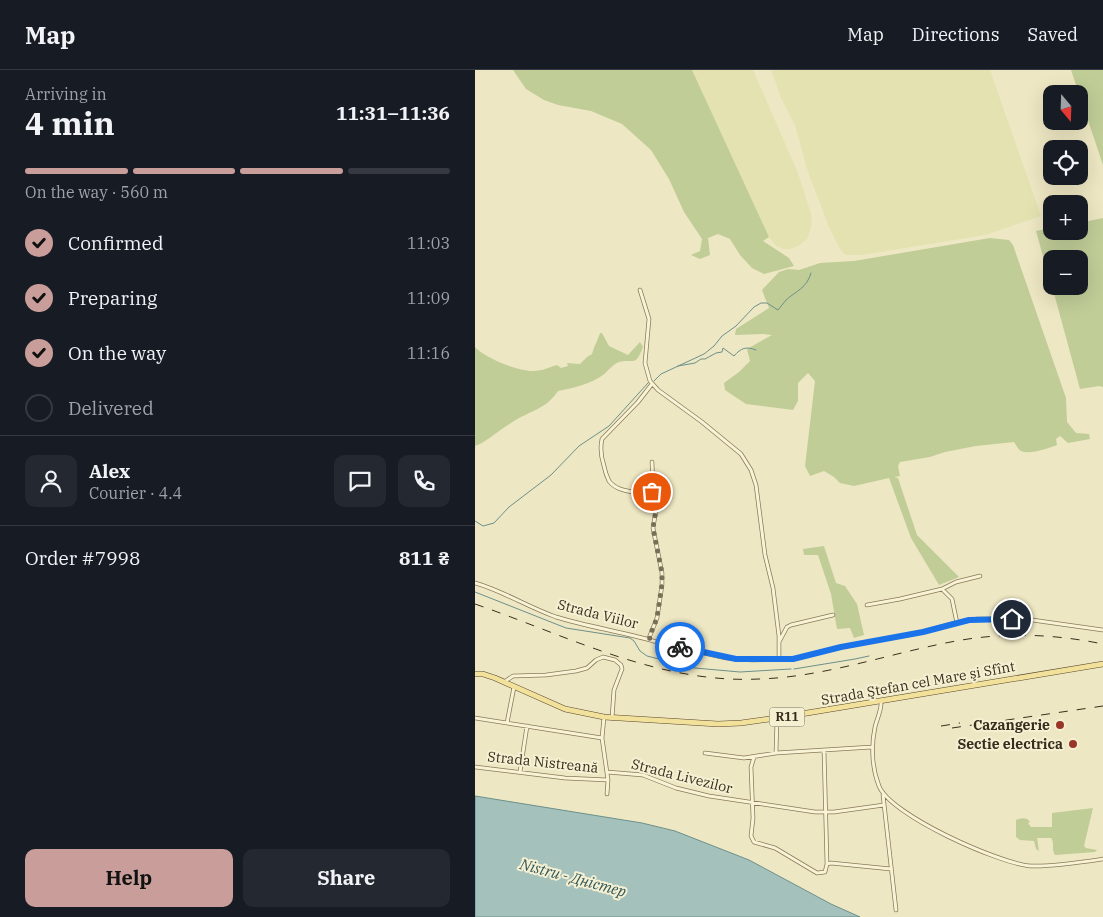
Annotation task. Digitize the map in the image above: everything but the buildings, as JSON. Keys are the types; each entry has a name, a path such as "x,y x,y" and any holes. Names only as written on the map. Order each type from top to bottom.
{"main road":[{"name":"Strada Ştefan cel Mare şi Sfînt","path":"475,674 488,676 504,682 565,709 603,717 718,724 777,718 1103,664"}],"street":[{"path":"640,290 649,319 645,362 652,384 741,454 751,470 756,485 765,555 773,588 779,659"},
{"path":"649,638 657,618 662,580 653,528 657,504 650,496 627,491 617,487 609,480 602,461 600,445 602,439 638,402 652,384"},
{"path":"650,496 653,488 652,462"},
{"path":"867,605 942,589 956,582 980,576"},
{"name":"Strada Viilor","path":"475,583 497,590 556,616 599,629 649,638 660,643 726,658 752,660 803,658 847,646 923,632 977,619 1019,619 1103,630"},
{"path":"942,589 952,599 957,623"},
{"path":"779,642 787,627 791,624 833,616"},
{"path":"504,682 513,676 571,672 587,668 596,660 606,657 615,660 622,666 621,675 615,690 612,718"},
{"path":"507,723 514,687"},
{"path":"881,701 872,747 879,785 883,794 896,910"},
{"path":"603,717 601,738 608,780 607,794"},
{"path":"475,718 601,738"},
{"path":"776,753 777,718"},
{"path":"520,772 527,726"},
{"path":"705,753 754,757 776,753 872,747"},
{"path":"754,757 751,766 752,840 775,848 817,873 825,872 827,864 824,750"},
{"name":"Strada Nistreană","path":"475,767 574,779 608,780"},
{"name":"Strada Livezilor","path":"607,772 643,775 682,789 709,796 826,812 883,805"},
{"path":"883,794 901,809 961,843 1010,862 1037,866 1103,859"},
{"path":"827,864 891,869"}],"shaded area":[{"path":"692,70 753,70 798,173 812,217 807,239 798,246 791,249 783,249 776,246 769,237"},
{"path":"771,70 990,70 1041,216 985,235 862,255 845,255 829,227 807,169 795,125 782,100"}],"green space":[{"path":"513,70 692,70 769,237 763,241 789,258 794,266 764,274 752,268 740,255 730,239 718,234 708,238 710,255 700,259 691,255 700,251 702,239 684,212 669,179 651,150 622,124 591,111 558,105 544,100 526,89"},
{"path":"1071,70 1103,70 1103,165 1088,120 1088,85 1076,85"},
{"path":"1103,218 1103,387 1080,389 1054,295 1088,295 1088,250 1043,250 1043,256 1036,231 1043,230 1043,240 1088,240 1088,221"},
{"path":"990,238 1009,240 1013,245 1066,398 1067,422 1076,433 1089,434 1090,439 1068,443 1060,436 1056,439 1057,445 1029,452 1021,451 1014,442 976,446 900,462 898,466 900,476 894,477 898,478 917,535 959,577 939,585 911,538 889,478 854,486 840,483 824,471 810,476 805,466 815,381 808,373 798,383 798,401 793,410 746,404 725,390 724,383 750,361 747,349 772,335 735,335 736,329 769,308 762,290 779,272 788,269 799,270 820,263 854,261"},
{"path":"600,333 602,333 609,346 628,355 640,342 643,347 638,358 634,361 619,362 603,375 587,383 558,391 544,406 514,421 475,446 475,347 486,356 503,364 528,371 537,371 557,365 561,368 568,366 567,363 580,364 592,354"},
{"path":"824,546 836,583 845,586 857,604 864,635 854,638 850,628 837,629 831,594 818,555 804,555 803,549"},
{"path":"1093,808 1084,846 1097,850 1095,852 1055,855 1051,838 1037,838 1039,851 1036,849 1034,841 1020,840 1016,837 1016,820 1027,819 1031,827 1052,827 1052,813"}],"water":[{"name":"Nistru - Дністер","path":"475,796 642,823 675,831 749,860 831,904 860,917 475,917"}],"waterway":[{"path":"654,381 661,374 704,354 722,336 736,326 754,307 761,303 767,303 778,310 786,300 804,286 811,273"},
{"path":"678,366 695,363 722,352 723,348 734,356 744,348 756,350"},
{"path":"475,521 483,526 494,523 509,507 551,475 579,446 609,426 648,383"},
{"path":"475,592 566,628 630,638 640,651 647,656 695,668 740,672 791,669"},
{"path":"794,669 869,656"}],"railway":[{"path":"475,604 579,643 650,666 722,679 759,679 809,674 931,646 993,636 1048,636 1103,644"},
{"path":"952,728 1103,706"},
{"path":"941,726 960,723"}],"way so far":[{"path":"652,492 650,496 657,504 653,528 662,580 657,618 649,638 660,643 680,647"}],"place":[{"name":"Cazangerie","path":"1060,725"},
{"name":"Sectie electrica","path":"1073,744"}],"route":[{"path":"680,647 736,659 793,659 841,647 923,632 969,620 1012,619"}]}
